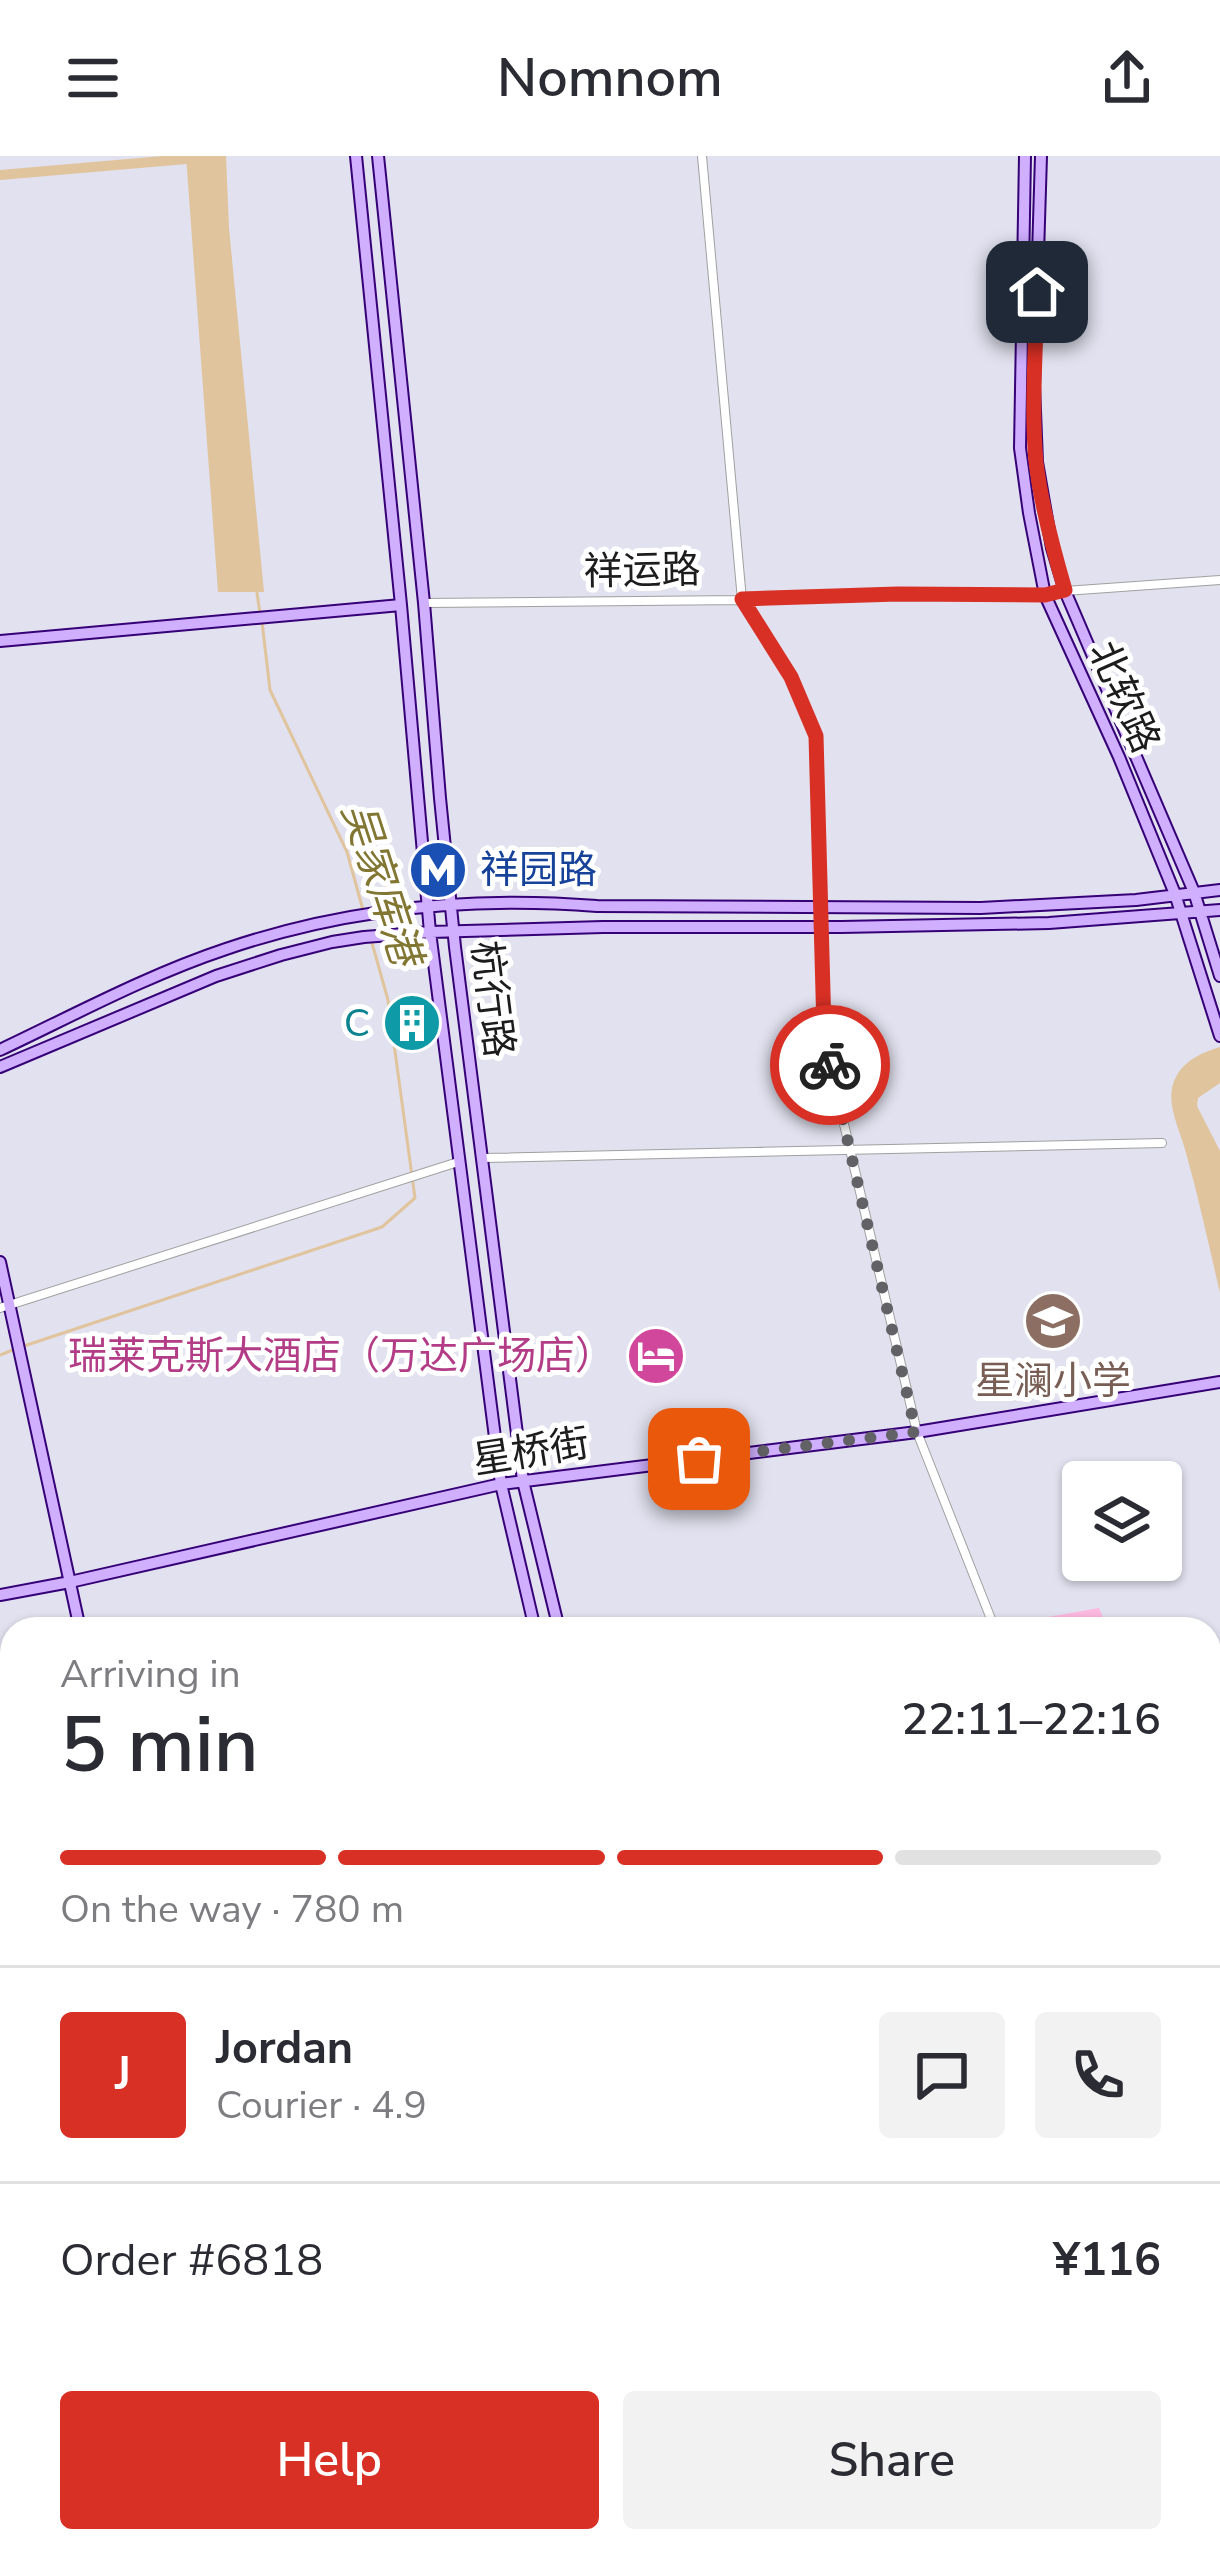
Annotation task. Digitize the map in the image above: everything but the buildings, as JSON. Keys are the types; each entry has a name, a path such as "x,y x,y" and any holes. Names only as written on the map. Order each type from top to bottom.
{"main road":[{"name":"杭行路","path":"356,156 430,932 501,1484 532,1617"},
{"name":"杭行路","path":"378,156 450,904 523,1481 557,1617"},
{"name":"北软路","path":"1025,156 1020,448 1045,595 1175,894 1220,1036"},
{"name":"北软路","path":"1041,156 1036,462 1052,548 1065,590 1194,892 1220,976"},
{"path":"0,640 401,605"},
{"path":"0,1050 223,950 335,918 450,904 545,902 1026,907 1220,890"},
{"path":"0,1067 216,976 332,941 430,932 603,927 1049,923 1220,910"},
{"path":"0,1262 4,1306 13,1317 77,1617"},
{"name":"星桥街","path":"0,1595 501,1484 916,1432 1220,1382"}],"street":[{"path":"702,156 742,599 791,677 816,736 824,1029 916,1432 990,1617"},
{"name":"祥运路","path":"424,603 1045,595 1220,580"},
{"path":"482,1158 1162,1143"},
{"path":"4,1306 458,1162"}],"shaded area":[{"path":"186,156 226,156 264,592 218,592"},
{"path":"1220,1047 1220,1083 1198,1098 1197,1106 1220,1151 1220,1293 1171,1096 1184,1066"},
{"path":"1099,1608 1103,1617 1048,1617"}],"waterway":[{"path":"0,175 198,158"},
{"name":"吴家库港","path":"257,593 260,613"},
{"name":"吴家库港","path":"262,622 270,690 347,852 363,910"},
{"name":"吴家库港","path":"24,1346 382,1227 415,1198 388,1000 372,943"},
{"name":"吴家库港","path":"0,1355 15,1349"}],"way so far":[{"path":"699,1459 916,1432 830,1065"}],"place":[{"name":"祥园路","path":"438,870"},
{"name":"C","path":"412,1023"},
{"name":"星澜小学","path":"1053,1321"},
{"name":"瑞莱克斯大酒店（万达广场店）","path":"656,1356"}],"route":[{"path":"830,1065 824,1029 816,736 791,677 742,599 1045,595 1065,590 1036,462 1037,292"}]}
